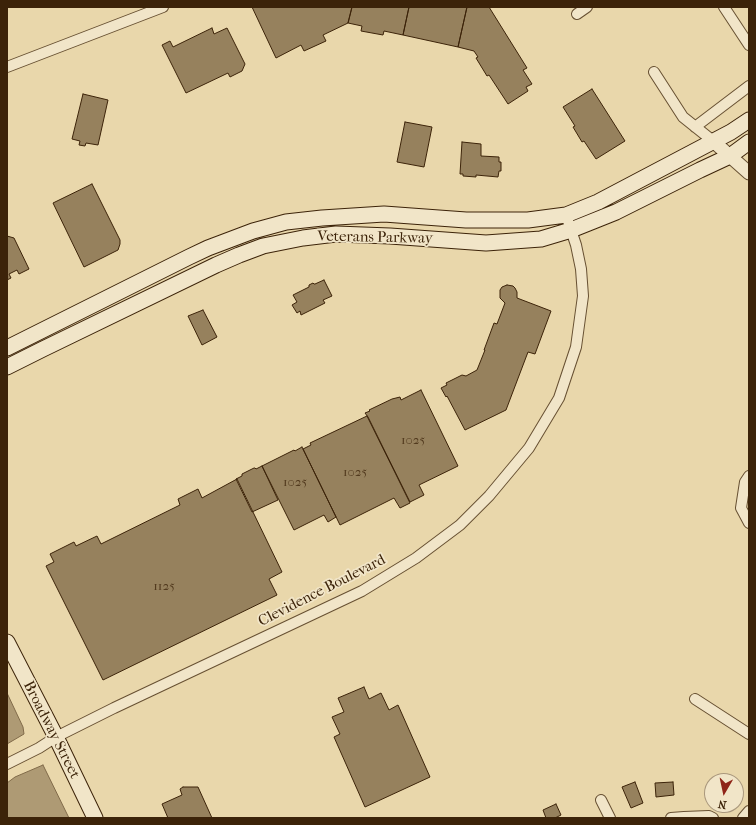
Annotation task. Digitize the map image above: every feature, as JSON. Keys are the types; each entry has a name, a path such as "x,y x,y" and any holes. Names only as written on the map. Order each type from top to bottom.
{"main road":[{"name":"Veterans Parkway","path":"7,348 208,248 253,230 286,222 384,214 466,220 528,220 566,215 598,202 714,141 749,120"},
{"name":"Veterans Parkway","path":"7,367 216,265 263,246 303,238 336,234 390,236 486,243 541,240 616,212 730,156 749,142"},
{"name":"Broadway Street","path":"7,642 56,737 95,818"}],"street":[{"path":"7,67 163,7"},
{"path":"577,14 587,7"},
{"path":"724,7 749,45"},
{"path":"654,72 683,117 714,141 749,173"},
{"path":"696,127 749,86"},
{"name":"Clevidence Boulevard","path":"7,764 39,748 56,737 114,708 362,591 416,558 460,525 489,496 529,448 558,398 576,347 583,296 581,269 576,245 566,215"},
{"path":"208,248 216,265"},
{"path":"749,476 745,482 742,508 749,523"},
{"path":"695,699 749,734"},
{"path":"601,800 610,818"},
{"path":"743,818 749,811"},
{"path":"670,818 709,816 713,818"}],"shaded area":[{"path":"7,693 23,727 24,734 7,744"},
{"path":"43,765 69,818 7,818 7,783 15,777"}],"building":[{"path":"252,7 352,7 348,23 323,35 326,41 304,51 301,45 276,58"},
{"path":"352,7 409,7 403,35 384,31 383,35 361,31 362,26 348,23"},
{"path":"409,7 467,7 458,47 403,35"},
{"path":"467,7 489,7 527,68 523,70 532,84 526,87 528,91 508,104 489,75 487,76 476,58 478,57 474,51 458,47"},
{"path":"212,28 214,34 227,28 245,64 242,71 230,77 228,73 186,93 162,45 170,41 173,47"},
{"path":"592,89 625,141 596,159 584,141 582,142 573,127 575,126 563,107"},
{"path":"83,94 108,100 98,145 86,143 85,146 79,145 80,141 72,139"},
{"path":"405,122 432,127 424,167 397,162"},
{"path":"462,142 481,144 481,156 499,157 499,162 501,162 501,171 499,171 498,177 476,175 476,177 463,176 463,174 460,174"},
{"path":"92,184 120,240 120,244 118,250 84,267 53,203"},
{"path":"7,236 14,238 29,269 19,274 17,270 9,274 11,278 7,280"},
{"path":"324,280 332,296 323,300 325,303 301,315 300,311 297,313 292,305 297,302 293,295 309,287 309,285 313,283 315,284"},
{"path":"507,285 515,288 517,298 551,311 535,354 528,352 506,410 465,430 447,396 446,397 441,388 447,385 446,383 462,375 466,376 477,370 494,323 497,324 505,303 500,298 500,290 502,287"},
{"path":"203,310 217,337 202,345 188,316"},
{"path":"421,390 458,466 419,485 424,495 410,502 365,413 392,399 400,397 401,400"},
{"path":"367,416 410,503 400,508 394,498 340,525 303,449 311,445 310,443"},
{"path":"302,447 336,517 328,522 324,515 294,530 262,466"},
{"path":"262,466 278,500 252,512 236,479 254,468 256,469"},
{"path":"237,479 282,572 269,579 277,595 103,680 46,566 54,562 50,554 74,542 76,546 97,536 101,544 180,505 178,499 198,489 202,498"},
{"path":"364,687 369,699 381,693 389,710 398,705 430,777 365,807 334,737 340,734 332,717 344,712 338,698"},
{"path":"635,782 643,803 631,808 622,787"},
{"path":"673,782 674,795 656,797 655,783"},
{"path":"183,787 198,787 212,818 168,818 162,804 182,795 180,789"},
{"path":"556,804 561,815 555,818 546,818 543,810"}]}
